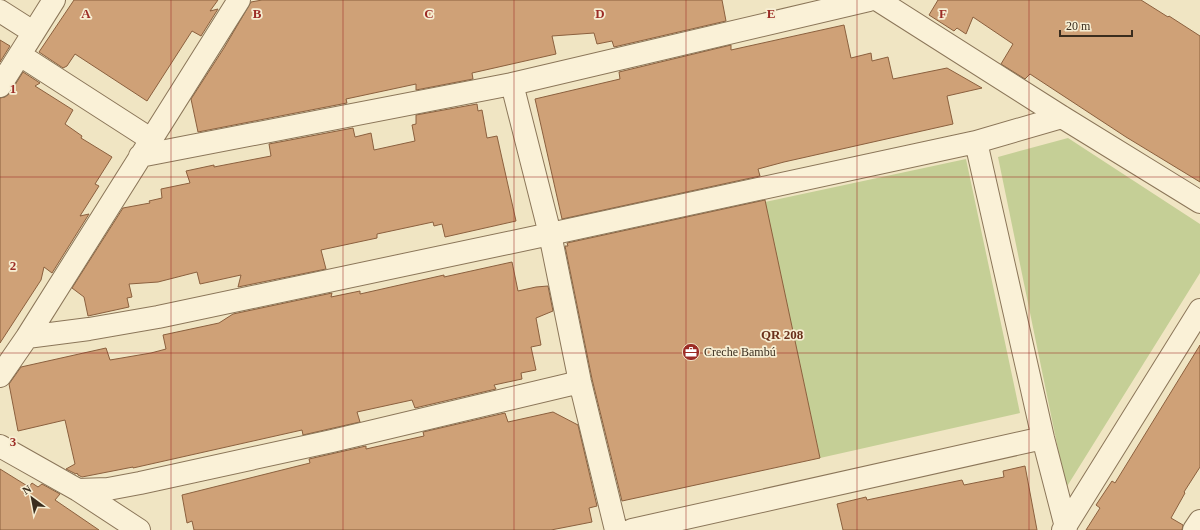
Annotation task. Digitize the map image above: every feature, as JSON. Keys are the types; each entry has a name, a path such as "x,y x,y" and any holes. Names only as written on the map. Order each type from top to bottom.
{"street":[{"path":"0,86 54,0"},
{"path":"0,376 27,337 239,0"},
{"path":"20,55 146,148 512,84 868,0"},
{"path":"878,0 1062,117 1200,202"},
{"path":"0,11 33,32"},
{"path":"512,84 550,234 580,382 616,530"},
{"path":"27,337 89,329 158,317 550,234 976,142 1062,117"},
{"path":"976,142 1043,438 1065,528"},
{"path":"1065,528 1200,310"},
{"path":"78,490 108,489 140,483 580,382"},
{"path":"632,530 1043,438"},
{"path":"0,446 78,490 139,530"},
{"path":"1194,530 1200,520"}],"green space":[{"path":"1068,138 1200,224 1200,273 1066,488 998,157"},
{"path":"966,159 1020,413 820,458 765,202"}],"building":[{"path":"74,0 218,0 210,11 218,9 201,36 192,31 147,101 75,54 67,66 63,68 39,52"},
{"path":"262,0 722,0 726,21 614,47 612,41 597,44 594,33 552,36 556,54 472,73 473,79 416,90 416,84 346,99 347,103 198,132 191,99 224,48 251,2"},
{"path":"938,0 1141,0 1200,36 1200,182 1126,137 1030,74 1025,79 1001,64 1013,44 973,17 966,34 957,28 954,31 929,15"},
{"path":"844,25 851,58 871,53 872,61 888,57 893,79 947,68 982,88 947,96 953,124 758,169 760,176 562,219 535,99 620,79 619,72 731,45 731,50"},
{"path":"0,40 10,46 0,62"},
{"path":"23,72 40,83 35,86 73,110 65,124 82,136 81,138 112,157 95,184 99,186 80,216 89,214 52,273 44,267 41,280 0,343 0,98 5,97 10,93"},
{"path":"477,104 478,111 482,110 487,138 497,136 516,221 445,237 442,224 434,226 433,222 377,234 377,238 321,250 326,269 238,287 241,275 200,284 197,272 158,282 129,284 132,297 127,298 129,307 88,316 84,297 72,288 123,208 150,203 149,201 162,198 161,189 190,183 186,171 271,156 269,144 353,128 355,137 371,133 374,150 415,141 412,125 416,124 416,115"},
{"name":"Creche Bambú","path":"765,200 820,458 622,501 592,379 565,246 568,246 567,243"},
{"path":"512,262 518,291 548,286 553,311 536,318 541,345 531,347 536,370 521,373 522,379 494,385 496,389 415,408 412,400 357,412 360,422 303,435 302,430 133,468 82,477 77,473 76,474 66,469 75,464 65,420 18,431 9,384 21,367 106,348 110,360 151,353 166,349 163,335 219,323 233,314 332,293 331,297 360,291 360,294 444,275 444,277"},
{"path":"1200,345 1200,467 1184,492 1185,493 1171,518 1183,525 1182,530 1086,530 1100,508 1096,505 1112,481 1115,483"},
{"path":"553,412 578,425 597,506 589,508 592,522 551,530 194,530 192,521 187,523 182,495 310,463 309,459 366,446 366,449 424,436 423,432 505,413 508,422"},
{"path":"1025,466 1037,530 843,530 837,504 866,497 867,500 962,480 964,485 1004,477 1003,471"},
{"path":"0,469 29,487 32,483 38,487 42,484 60,494 55,500 99,530 0,530"}],"place":[{"name":"Creche Bambú","path":"691,352"}],"district":[{"name":"QR 208","path":"782,334"}]}
